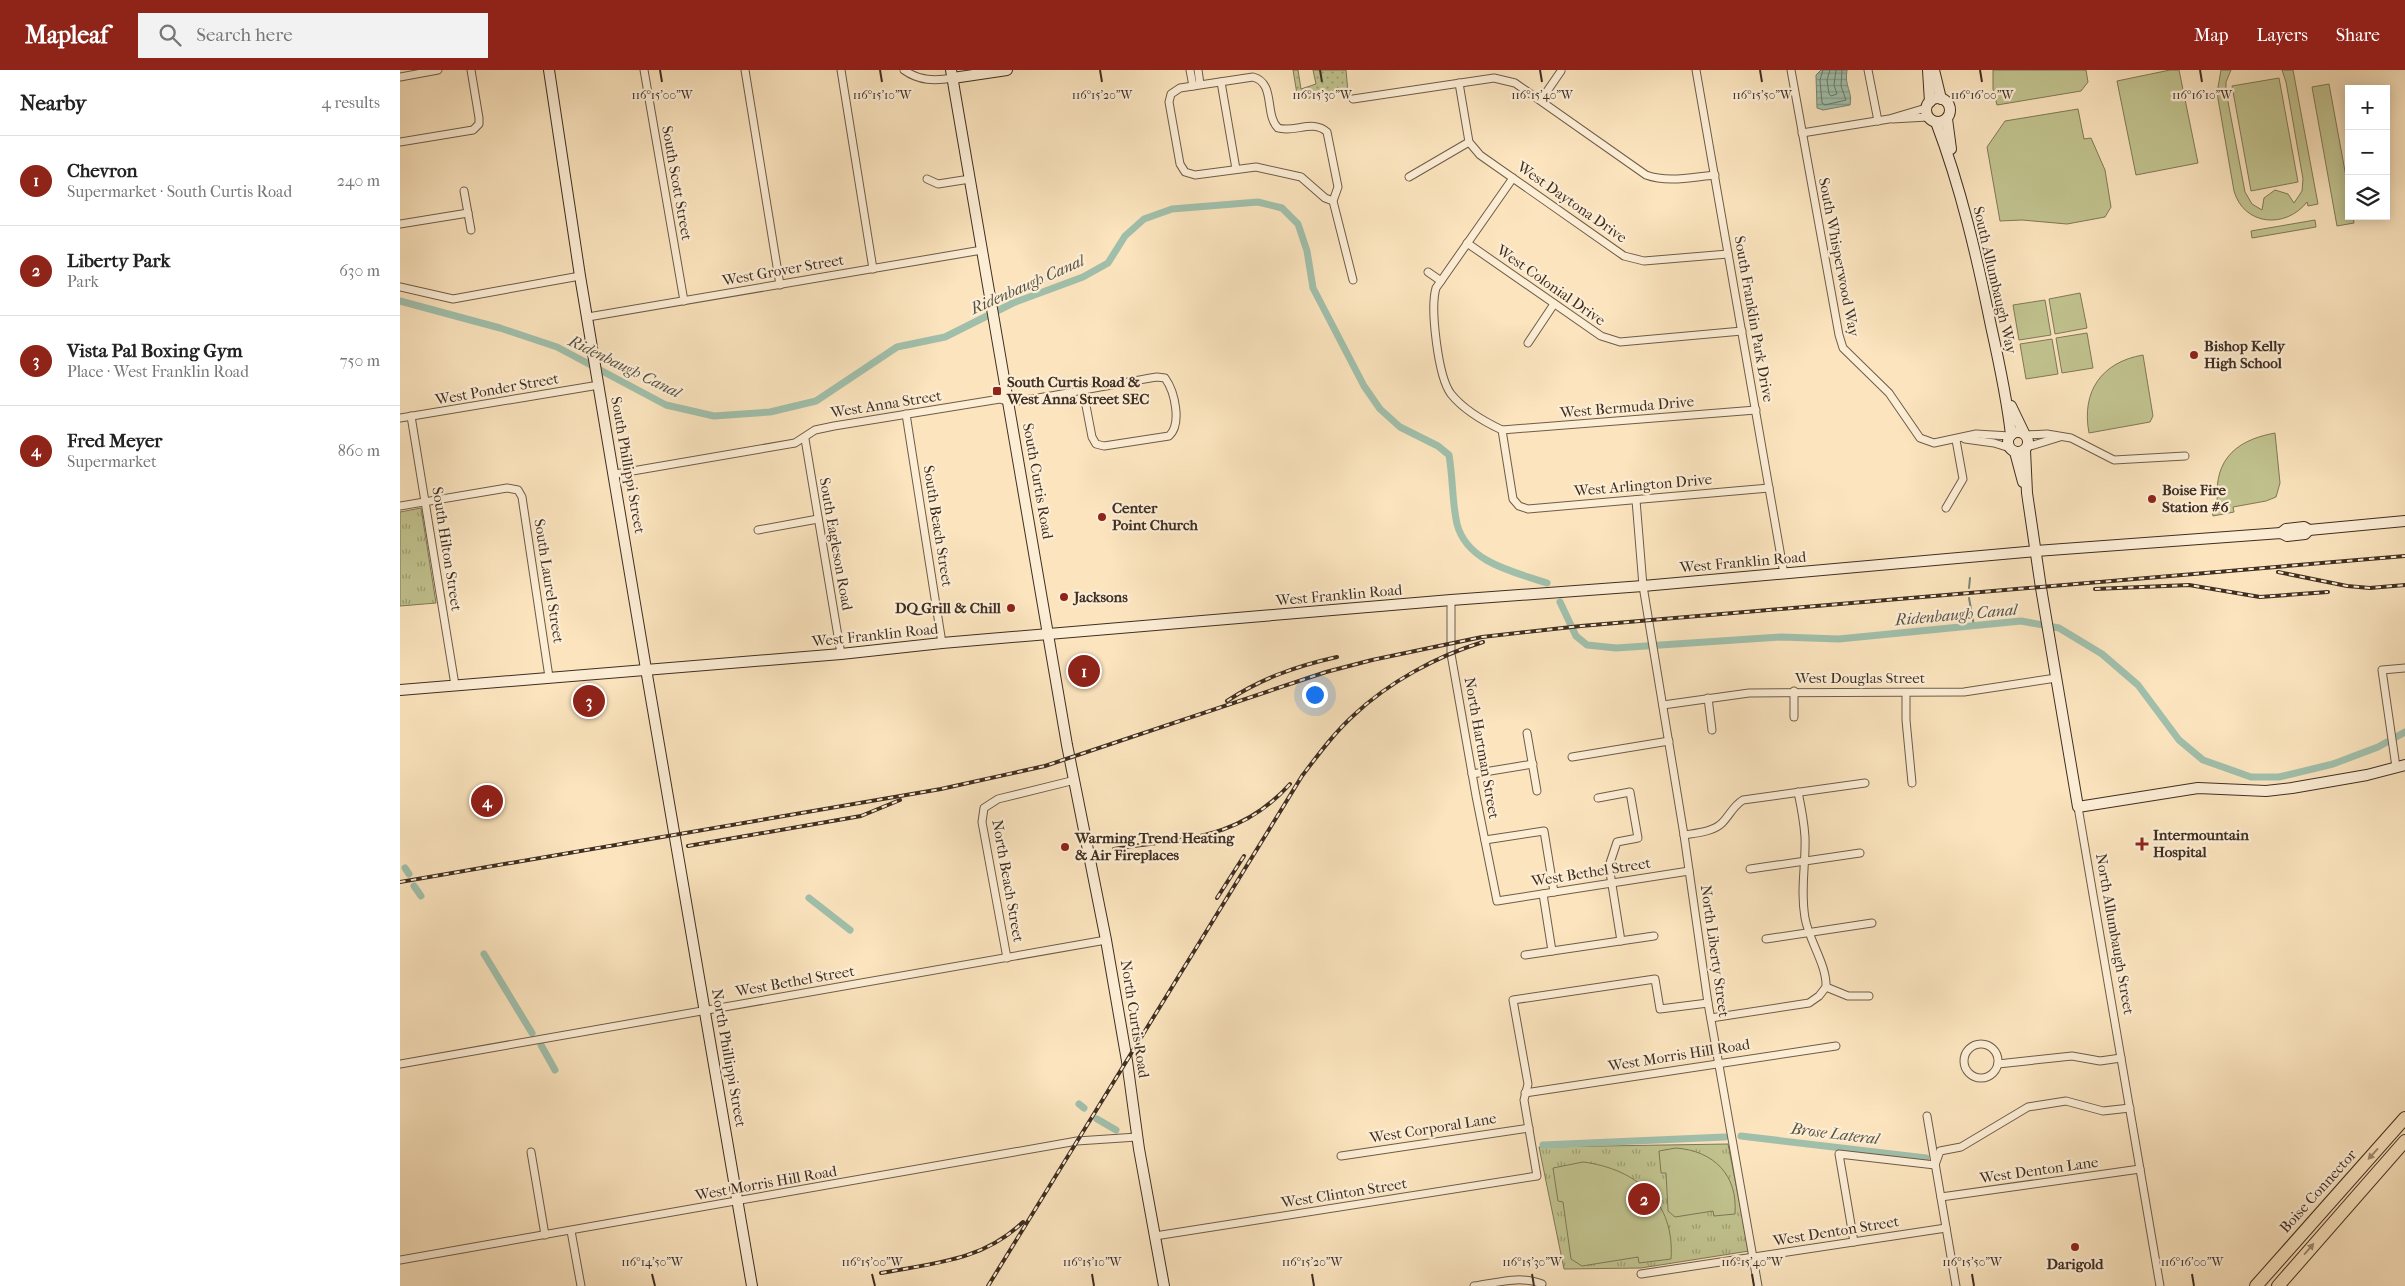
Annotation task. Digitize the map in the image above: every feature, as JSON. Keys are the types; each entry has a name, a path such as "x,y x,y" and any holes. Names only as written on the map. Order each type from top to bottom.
{"highway":[{"name":"Boise Connector","path":"2256,1286 2405,1118"},
{"name":"Boise Connector","path":"2278,1286 2405,1141"},
{"path":"2348,1205 2405,1152"}],"street":[{"path":"400,77 438,70"},
{"path":"400,142 473,130 480,118 471,70"},
{"name":"South Phillippi Street","path":"549,70 580,276 675,834"},
{"name":"South Scott Street","path":"644,70 684,301"},
{"path":"745,70 780,285"},
{"path":"841,70 873,269"},
{"path":"904,70 914,76 927,80 952,74 1006,70"},
{"path":"1190,70 1196,85"},
{"path":"1196,85 1198,70"},
{"name":"South Franklin Park Drive","path":"1696,70 1784,574"},
{"name":"South Whisperwood Way","path":"1791,70 1839,336 1843,348 1889,393 1920,438 1934,443 1959,440 1994,443 2019,449"},
{"path":"1868,70 1878,121"},
{"name":"South Allumbaugh Way","path":"1928,70 1930,112 1953,172 1978,266 2007,396 2010,435"},
{"path":"1930,112 1941,99 1934,70"},
{"path":"1541,100 1561,71"},
{"name":"South Curtis Road","path":"952,74 1070,758"},
{"path":"1332,201 1301,177 1256,167 1236,168 1195,175 1185,172 1180,164 1169,102 1174,90 1196,85 1258,78 1266,88 1272,120 1278,128 1288,130 1318,126 1327,132 1338,187 1332,201 1353,280"},
{"path":"1353,99 1494,78 1505,78 1541,100 1646,174 1657,178 1669,179 1715,175"},
{"path":"1221,82 1236,168"},
{"path":"1409,177 1469,142 1459,83"},
{"name":"South Allumbaugh Way","path":"1941,99 1950,107 1947,119 1953,172"},
{"path":"1802,133 1930,112 1947,119"},
{"name":"West Daytona Drive","path":"1469,142 1480,154 1624,256 1644,261 1728,254"},
{"path":"1502,430 1460,403 1451,394 1445,382 1432,310 1432,300 1441,281 1513,178"},
{"path":"927,179 938,184 970,179"},
{"path":"464,191 471,230"},
{"path":"400,224 468,212"},
{"name":"West Colonial Drive","path":"1468,243 1600,336 1610,340 1620,342 1742,331"},
{"name":"West Grover Street","path":"588,318 982,250"},
{"path":"1428,272 1441,281"},
{"path":"400,287 453,299 580,276"},
{"path":"1528,343 1554,304"},
{"name":"West Anna Street","path":"615,474 795,444 805,439 815,430 1000,400 1009,402 1157,377 1165,378 1170,386 1177,423 1175,431 1169,436 1104,446 1096,444 1092,437 1083,390"},
{"name":"West Ponder Street","path":"400,418 598,381"},
{"name":"South Allumbaugh Way","path":"2007,396 2025,434"},
{"name":"West Bermuda Drive","path":"1502,430 1756,410"},
{"name":"South Beach Street","path":"906,414 942,643"},
{"name":"South Hilton Street","path":"411,416 455,685"},
{"name":"West Arlington Drive","path":"1502,430 1513,499 1518,506 1528,509 1769,488"},
{"path":"2036,551 2019,449 2008,441 2010,435 2018,432 2071,438 2114,460 2185,456"},
{"name":"South Whisperwood Way","path":"1959,440 1976,434 2010,435"},
{"path":"2019,449 2029,441 2025,434"},
{"path":"2019,449 2060,437"},
{"name":"South Eagleson Road","path":"805,439 841,654"},
{"path":"1946,508 1963,479 1959,440"},
{"name":"South Laurel Street","path":"425,502 507,488 518,490 522,497 549,677"},
{"name":"North Liberty Street","path":"1636,500 1643,586 1684,835 1708,1002 1758,1286"},
{"path":"400,506 425,502"},
{"path":"758,530 818,519"},
{"name":"West Franklin Road","path":"400,690 646,668 841,654 942,643 1451,600 1643,586 2036,551 2281,533 2287,536 2305,534 2309,530 2405,521"},
{"name":"North Allumbaugh Street","path":"2036,551 2160,1286"},
{"name":"North Hartman Street","path":"1451,600 1451,654 1497,901"},
{"path":"2078,807 2198,788 2266,791 2292,788 2367,775 2400,766 2394,749 2382,670 2405,668"},
{"name":"West Douglas Street","path":"1663,705 1708,698 1794,691 1964,692 2056,678"},
{"path":"1794,691 1794,717"},
{"path":"1906,693 1906,720 1912,783"},
{"path":"1708,698 1712,730"},
{"path":"1527,733 1537,791"},
{"path":"1572,757 1669,741"},
{"name":"North Curtis Road","path":"1070,758 1106,940 1127,1061 1137,1137 1164,1286"},
{"path":"1472,774 1532,764"},
{"name":"North Beach Street","path":"1007,958 982,822 984,808 998,799 1075,780"},
{"path":"1684,835 1713,829 1722,823 1735,805 1743,800 1865,783"},
{"path":"1598,798 1630,792 1638,838 1617,842 1609,866 1621,941"},
{"path":"1711,1018 1809,1003 1819,996 1826,987 1824,969 1808,933 1802,898 1805,838 1798,792"},
{"path":"1485,840 1544,831 1554,892"},
{"name":"North Phillippi Street","path":"675,834 752,1286"},
{"path":"1750,869 1860,853"},
{"name":"West Bethel Street","path":"1497,901 1689,871"},
{"path":"1543,894 1552,951"},
{"path":"1766,939 1872,923"},
{"path":"1525,955 1654,936"},
{"name":"West Bethel Street","path":"400,1064 1106,940"},
{"path":"1529,1128 1524,1100 1528,1084 1513,1000 1655,978 1660,1008 1708,1002"},
{"path":"1826,987 1848,996 1869,996"},
{"path":"1983,1044 1989,1046 1996,1053 1998,1064 1992,1074 1982,1078 1971,1074 1967,1070 1964,1060 1965,1054 1973,1046 1983,1044"},
{"name":"West Morris Hill Road","path":"1525,1093 1836,1046"},
{"path":"1998,1064 2072,1056 2100,1061 2121,1058"},
{"path":"1935,1165 1940,1151 1961,1147 2028,1107 2066,1102 2103,1111 2130,1108"},
{"path":"1927,1116 1956,1286"},
{"name":"West Corporal Lane","path":"1341,1156 1529,1128"},
{"name":"West Clinton Street","path":"1154,1236 1537,1176 1529,1128"},
{"name":"West Morris Hill Road","path":"400,1260 739,1202 1077,1141 1137,1137"},
{"path":"531,1152 545,1235"},
{"path":"1854,1242 1838,1154 1935,1165"},
{"name":"West Denton Lane","path":"1941,1197 2140,1169"},
{"name":"West Denton Street","path":"1641,1274 1946,1228"},
{"path":"571,1231 581,1286"},
{"path":"1474,1286 1522,1279 1542,1284"}],"green space":[{"path":"1293,70 1298,70 1301,89 1316,84 1313,70 1346,70 1348,92 1298,100"},
{"path":"1993,70 2086,70 2088,82 2081,91 1997,105 1993,89"},
{"path":"2170,70 2179,70 2198,163 2136,175 2117,81"},
{"path":"2221,70 2231,70 2226,82 2226,91 2245,192 2252,204 2262,210 2264,198 2275,190 2288,194 2294,203 2302,191 2303,179 2286,82 2282,70 2293,70 2318,204 2308,206 2307,202 2288,217 2266,220 2256,217 2239,203 2234,191 2217,93"},
{"path":"2279,78 2298,182 2251,191 2232,86"},
{"path":"2329,84 2345,171 2345,220 2354,220 2354,223 2337,226 2312,87"},
{"path":"2078,109 2084,139 2091,138 2105,170 2111,207 2105,217 2067,224 2022,220 2000,221 1987,147 2005,121"},
{"path":"2315,220 2316,227 2252,238 2251,231"},
{"path":"2080,293 2087,328 2055,334 2049,299"},
{"path":"2045,300 2051,335 2019,340 2013,305"},
{"path":"2087,333 2093,368 2062,373 2056,338"},
{"path":"2052,339 2058,374 2026,379 2020,344"},
{"path":"2143,355 2153,416 2150,422 2089,433 2088,404 2098,381 2116,364"},
{"path":"2275,433 2280,483 2276,497 2266,501 2233,507 2234,512 2213,516 2212,510 2218,509 2218,479 2228,457 2247,442"},
{"path":"421,508 436,603 400,606 400,512"},
{"path":"1728,1144 1749,1251 1641,1268 1564,1269 1539,1147"},
{"path":"1676,1148 1702,1154 1721,1167 1728,1177 1732,1188 1735,1200 1735,1214 1714,1216 1713,1211 1675,1217 1668,1211 1666,1173 1661,1173 1659,1151"},
{"path":"1583,1162 1620,1172 1636,1181 1649,1192 1659,1205 1667,1221 1671,1239 1671,1259 1639,1263 1638,1257 1582,1266 1571,1259 1563,1202 1558,1201 1553,1168"}],"water":[{"path":"1821,70 1847,70 1846,76 1851,100 1850,105 1823,110 1817,108 1816,75"}],"waterway":[{"name":"Ridenbaugh Canal","path":"400,301 500,328 557,347 666,405 714,416 770,412 816,401 897,347 945,337 1013,303 1083,277 1108,263 1125,236 1144,219 1172,209 1258,202 1282,208 1298,224 1307,251 1313,288 1364,386 1380,409 1400,427 1438,446 1449,455 1455,516 1462,537 1481,557 1507,570 1547,583"},
{"path":"1969,588 1970,578"},
{"path":"1969,598 1974,626"},
{"name":"Ridenbaugh Canal","path":"1560,602 1576,636 1587,645 1616,648 1781,637 1839,639 2021,621 2059,628 2102,654 2138,685 2179,740 2203,760 2251,777 2279,777 2333,764 2378,747 2405,732"},
{"path":"405,868 409,874"},
{"path":"414,886 421,896"},
{"path":"809,898 850,930"},
{"path":"484,954 532,1033"},
{"path":"541,1045 555,1070"},
{"path":"1079,1104 1084,1108"},
{"path":"1097,1119 1116,1130"},
{"name":"Brose Lateral","path":"1741,1136 1926,1158"},
{"name":"Brose Lateral","path":"1543,1145 1725,1137"}],"railway":[{"path":"400,882 941,789 1045,766 1326,672 1372,660 1482,637 1581,626 2405,556"},
{"path":"2278,572 2347,586 2370,588 2405,585"},
{"path":"2095,589 2189,585 2260,597 2328,592"},
{"path":"988,1286 1302,776 1314,760 1347,722 1382,692 1414,671 1448,655 1483,642"},
{"path":"1227,701 1267,679 1308,664 1337,657"},
{"path":"1114,849 1187,839 1230,827 1251,817 1271,803 1290,784"},
{"path":"688,846 861,816 900,800"},
{"path":"1217,898 1244,856"},
{"path":"881,1273 938,1263 974,1253 1007,1235 1023,1222"}],"place":[{"name":"Bishop Kelly High School","path":"2194,355"},
{"name":"South Curtis Road & West Anna Street SEC","path":"997,391"},
{"name":"Boise Fire Station #6","path":"2152,499"},
{"name":"Center Point Church","path":"1102,517"},
{"name":"Jacksons","path":"1064,597"},
{"name":"DQ Grill & Chill","path":"1011,608"},
{"name":"Chevron","path":"1084,671"},
{"name":"Vista Pal Boxing Gym","path":"589,701"},
{"name":"Fred Meyer","path":"487,801"},
{"name":"Intermountain Hospital","path":"2142,844"},
{"name":"Warming Trend Heating & Air Fireplaces","path":"1065,847"},
{"name":"Liberty Park","path":"1644,1199"},
{"name":"Darigold","path":"2075,1247"}]}
